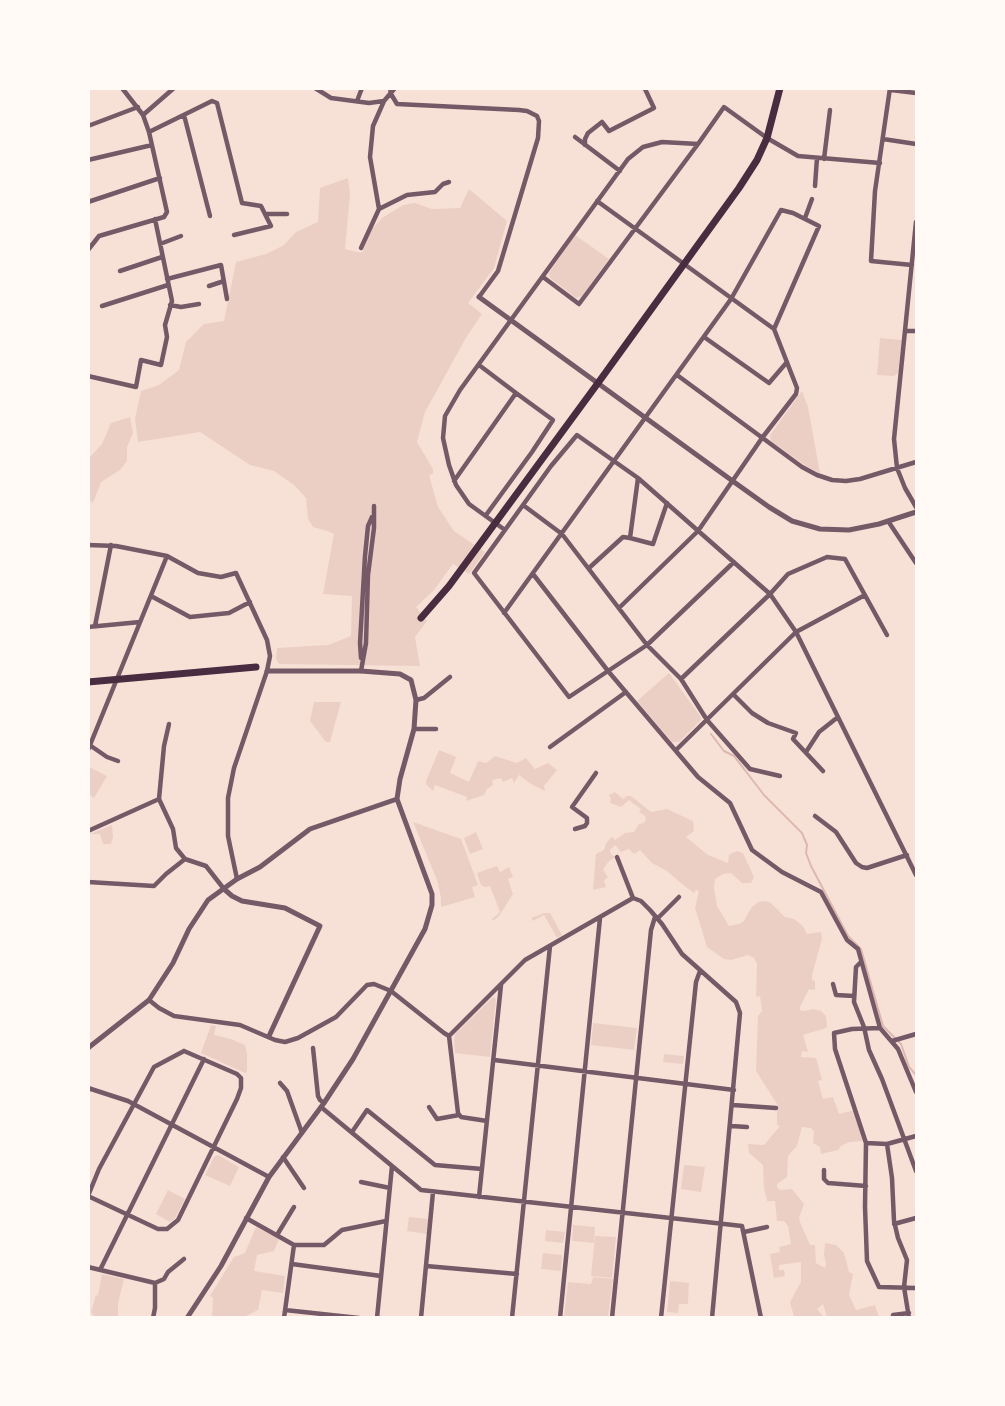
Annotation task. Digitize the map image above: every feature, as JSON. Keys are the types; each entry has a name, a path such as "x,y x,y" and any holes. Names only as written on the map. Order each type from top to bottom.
{"main road":[{"path":"421,618 448,586 598,383 751,169 767,138 780,88"},
{"path":"88,681 256,667"}],"street":[{"path":"143,115 174,88"},
{"path":"315,88 331,98 369,103 384,101"},
{"path":"357,101 362,88"},
{"path":"361,248 379,209 370,158 373,126 384,101 390,91 395,88"},
{"path":"88,250 99,236 164,217 167,212 149,132 143,115 124,89"},
{"path":"585,145 588,133 603,122 609,131 654,108 645,89"},
{"path":"912,265 871,261 875,190 890,89 916,93"},
{"path":"390,91 398,104 519,110 537,116 538,138 498,271 479,297 734,482 792,521 820,529 849,530 916,512"},
{"path":"149,132 212,101 217,103 243,203 261,206 271,226 234,236"},
{"path":"88,126 138,107"},
{"path":"543,277 579,304 724,107 767,138 798,156 880,163"},
{"path":"824,159 830,110"},
{"path":"184,115 210,216"},
{"path":"574,137 620,171"},
{"path":"883,139 916,144"},
{"path":"505,530 465,499 454,481 444,438 444,422 452,402 628,159 643,147 662,142 698,144"},
{"path":"88,160 152,145"},
{"path":"814,186 818,158"},
{"path":"88,202 160,178"},
{"path":"379,209 407,195 435,192 443,184 449,182"},
{"path":"805,218 812,199"},
{"path":"597,201 774,329 797,388 796,394 762,438 734,482 698,531 619,608"},
{"path":"504,614 731,299 781,210 805,218 819,226 774,329"},
{"path":"266,214 287,214"},
{"path":"88,376 136,387 141,360 161,365 167,337 165,325 172,301 155,219"},
{"path":"916,224 894,439 897,468 916,507"},
{"path":"160,244 181,236"},
{"path":"120,271 162,257"},
{"path":"167,279 221,265 227,299"},
{"path":"209,285 224,281"},
{"path":"102,306 168,285"},
{"path":"170,305 181,308 199,304"},
{"path":"906,331 916,331"},
{"path":"704,337 769,383 787,362"},
{"path":"479,365 553,420 486,515"},
{"path":"676,375 802,467 817,475 832,480 860,479 916,462"},
{"path":"454,481 516,393"},
{"path":"734,562 647,645 569,697 474,573 551,466 577,435 615,460 667,503 698,531 734,562 770,594 796,632 916,875"},
{"path":"630,538 638,478"},
{"path":"590,568 623,537 653,544 667,503"},
{"path":"523,505 562,534 647,645 681,679 707,720 750,769 780,776"},
{"path":"362,671 360,643 365,556 368,526 374,506"},
{"path":"888,521 916,563"},
{"path":"88,545 111,545 167,556 198,573 221,577 236,573 269,644 267,672 230,782 226,820 237,879"},
{"path":"95,626 111,545"},
{"path":"118,761 89,746 167,556"},
{"path":"681,679 788,574 827,557 845,559 887,635"},
{"path":"533,574 608,671 698,777 730,803 752,850 782,872 821,892 847,940 858,949 880,1028 898,1049 916,1092"},
{"path":"676,750 796,632 865,595"},
{"path":"151,596 190,617 229,613 250,602"},
{"path":"88,627 140,622"},
{"path":"187,1317 221,1266 269,1177 323,1105 353,1059 425,929 432,905 432,894 397,800 400,779 414,729 416,700 413,684 408,677 396,673 267,672"},
{"path":"416,700 424,698 450,677"},
{"path":"550,747 626,692"},
{"path":"733,694 752,713 768,723 796,733 793,739 824,771"},
{"path":"806,752 819,732 838,717"},
{"path":"169,724 164,746 159,799 173,829 176,848 185,859 206,866 232,896 242,901 285,908 320,926 269,1036"},
{"path":"414,729 436,729"},
{"path":"575,830 588,823 587,818 572,807 596,773"},
{"path":"88,831 159,799"},
{"path":"88,1048 149,1000 208,900 237,879 260,867 310,829 397,800"},
{"path":"815,816 836,832 855,863 862,867 867,868 907,855"},
{"path":"617,856 633,898 641,901 656,918 682,954 736,1002 740,1013 735,1090 712,1317"},
{"path":"88,889 89,882 154,886 165,874 185,859"},
{"path":"612,1317 651,930 656,918 679,897"},
{"path":"449,1036 525,960 633,898"},
{"path":"560,1317 600,918"},
{"path":"512,1317 550,946"},
{"path":"861,962 856,967 854,1002 865,1030 869,1050 906,1140 916,1171"},
{"path":"661,1317 696,982 700,971"},
{"path":"149,1000 174,1016 240,1025 285,1042 318,1029 336,1017 367,985 374,984 391,991 449,1036"},
{"path":"833,984 836,995 854,996"},
{"path":"479,1197 501,985"},
{"path":"880,1028 852,1029 834,1033 836,1049 866,1143 867,1261 879,1287 916,1288"},
{"path":"892,1041 916,1034"},
{"path":"449,1036 459,1115"},
{"path":"313,1048 318,1096 323,1105 421,1190 742,1226 761,1317"},
{"path":"184,1051 242,1078 237,1099 178,1220 167,1230 158,1229 88,1196 99,1169 134,1105 154,1067 184,1051"},
{"path":"100,1270 204,1059"},
{"path":"494,1060 735,1090"},
{"path":"280,1083 287,1090 302,1133"},
{"path":"88,1088 134,1105 269,1177"},
{"path":"733,1105 776,1108"},
{"path":"429,1107 437,1119 459,1115 487,1120"},
{"path":"352,1132 367,1110 435,1165 482,1169"},
{"path":"731,1126 747,1127"},
{"path":"866,1143 887,1144 916,1136"},
{"path":"887,1144 892,1178 894,1224 907,1260 904,1287 909,1315 893,1317"},
{"path":"283,1157 304,1188"},
{"path":"377,1317 392,1166"},
{"path":"824,1170 824,1179 828,1183 866,1186"},
{"path":"361,1182 390,1188"},
{"path":"421,1317 433,1192"},
{"path":"277,1235 294,1207"},
{"path":"246,1218 294,1245 324,1245 342,1230 386,1221"},
{"path":"894,1224 916,1218"},
{"path":"744,1232 767,1227"},
{"path":"284,1317 294,1245"},
{"path":"88,1267 155,1283 164,1279 168,1272 184,1259"},
{"path":"292,1264 381,1276"},
{"path":"426,1266 517,1274"},
{"path":"153,1317 155,1283"},
{"path":"285,1310 359,1317"}],"shaded area":[{"path":"348,178 350,194 345,249 362,253 372,229 382,218 403,205 415,203 432,209 460,208 469,189 507,221 494,268 468,303 482,314 467,336 425,412 417,442 433,469 433,474 429,475 438,507 454,531 485,552 469,574 453,564 434,590 416,607 427,621 415,637 420,666 279,664 276,659 277,648 328,645 351,636 352,596 323,594 334,534 313,527 308,519 306,498 294,485 274,471 250,465 200,432 138,442 135,419 141,391 159,385 179,370 186,342 204,324 224,321 236,262 266,254 284,245 296,232 318,222 320,188"},
{"path":"575,235 609,259 582,296 576,298 550,278 549,273"},
{"path":"880,338 902,340 898,373 894,376 877,375"},
{"path":"802,391 808,407 820,473 771,441 770,435"},
{"path":"130,417 133,433 127,447 127,461 120,470 101,482 93,503 89,499 89,458 102,444 111,423"},
{"path":"669,673 701,717 700,721 679,742 672,742 637,701"},
{"path":"314,702 341,702 330,742 326,742 310,721"},
{"path":"439,750 456,757 450,773 469,782 478,761 486,763 495,756 517,763 526,758 535,769 548,763 557,770 544,786 545,791 519,775 514,783 512,778 503,782 501,778 492,780 493,785 484,795 466,801 467,797 435,785 433,791 426,784"},
{"path":"89,767 107,776 94,798 89,794"},
{"path":"615,792 623,799 631,796 651,812 667,809 693,821 694,831 686,837 708,855 728,863 729,855 732,853 737,851 743,853 754,877 751,883 742,883 731,873 723,874 715,879 717,906 729,926 744,921 751,908 758,902 766,901 785,917 794,919 803,926 807,934 821,932 822,939 812,975 815,990 809,989 800,1010 821,1011 826,1016 827,1026 803,1035 808,1052 802,1051 801,1057 816,1058 822,1080 818,1081 823,1099 833,1097 839,1114 855,1110 863,1141 849,1142 838,1150 821,1154 820,1147 813,1143 814,1131 811,1128 802,1127 797,1146 788,1156 787,1177 777,1184 777,1187 780,1190 792,1189 804,1204 799,1218 810,1245 815,1245 816,1263 825,1268 825,1243 836,1245 844,1253 849,1272 853,1274 849,1295 856,1310 875,1305 879,1317 827,1317 823,1304 817,1309 824,1317 794,1317 790,1302 801,1282 801,1262 779,1265 779,1270 784,1270 785,1276 774,1278 770,1254 780,1252 779,1247 791,1244 788,1226 784,1221 777,1221 775,1201 767,1201 763,1165 749,1153 748,1144 764,1145 780,1126 777,1125 777,1104 756,1071 758,1016 762,1011 760,996 756,997 757,964 754,958 748,955 731,960 724,959 707,947 695,908 699,891 696,890 694,893 667,871 652,863 640,850 634,854 629,849 621,852 615,845 610,850 615,857 603,870 608,877 604,881 606,887 593,890 596,854 604,850 606,843 612,837 615,840 625,833 634,832 639,824 646,820 645,816 639,812 641,809 629,800 621,807 610,803 609,795"},
{"path":"413,822 461,839 478,885 472,887 475,897 441,907 437,880"},
{"path":"112,825 111,844 103,844 100,834 90,834"},
{"path":"476,832 483,849 470,854 464,838"},
{"path":"497,866 500,872 509,867 513,877 508,879 513,894 499,916 493,921 492,919 500,912 490,886 481,885 477,873"},
{"path":"550,913 562,935 557,938 544,915 533,921 531,918"},
{"path":"493,997 496,999 490,1057 455,1053 455,1034"},
{"path":"593,1023 637,1028 634,1050 591,1045"},
{"path":"211,1025 216,1026 214,1035 245,1045 247,1072 201,1053"},
{"path":"664,1054 684,1056 683,1064 663,1062"},
{"path":"218,1155 239,1167 230,1186 205,1175 214,1157"},
{"path":"684,1165 705,1167 701,1192 681,1189"},
{"path":"168,1190 185,1199 175,1218 170,1222 156,1214"},
{"path":"409,1217 428,1219 427,1234 407,1231"},
{"path":"573,1225 595,1227 594,1243 572,1241"},
{"path":"256,1227 279,1239 274,1251 257,1255 254,1271 285,1276 283,1293 262,1290 258,1310 244,1317 212,1317 213,1298 210,1296 234,1257 245,1253"},
{"path":"546,1230 565,1232 563,1243 545,1241"},
{"path":"595,1236 616,1237 612,1278 591,1276"},
{"path":"543,1253 562,1255 561,1271 541,1269"},
{"path":"102,1274 124,1279 118,1303 118,1317 95,1317 91,1312 96,1295 98,1296"},
{"path":"593,1277 613,1279 608,1317 564,1317 568,1282 591,1284"},
{"path":"670,1281 689,1283 688,1304 679,1304 678,1313 667,1312"}],"waterway":[{"path":"711,734 724,751 734,756 764,795 802,833 811,866 848,936 861,949 883,1026 901,1044 909,1067 916,1075"}]}
